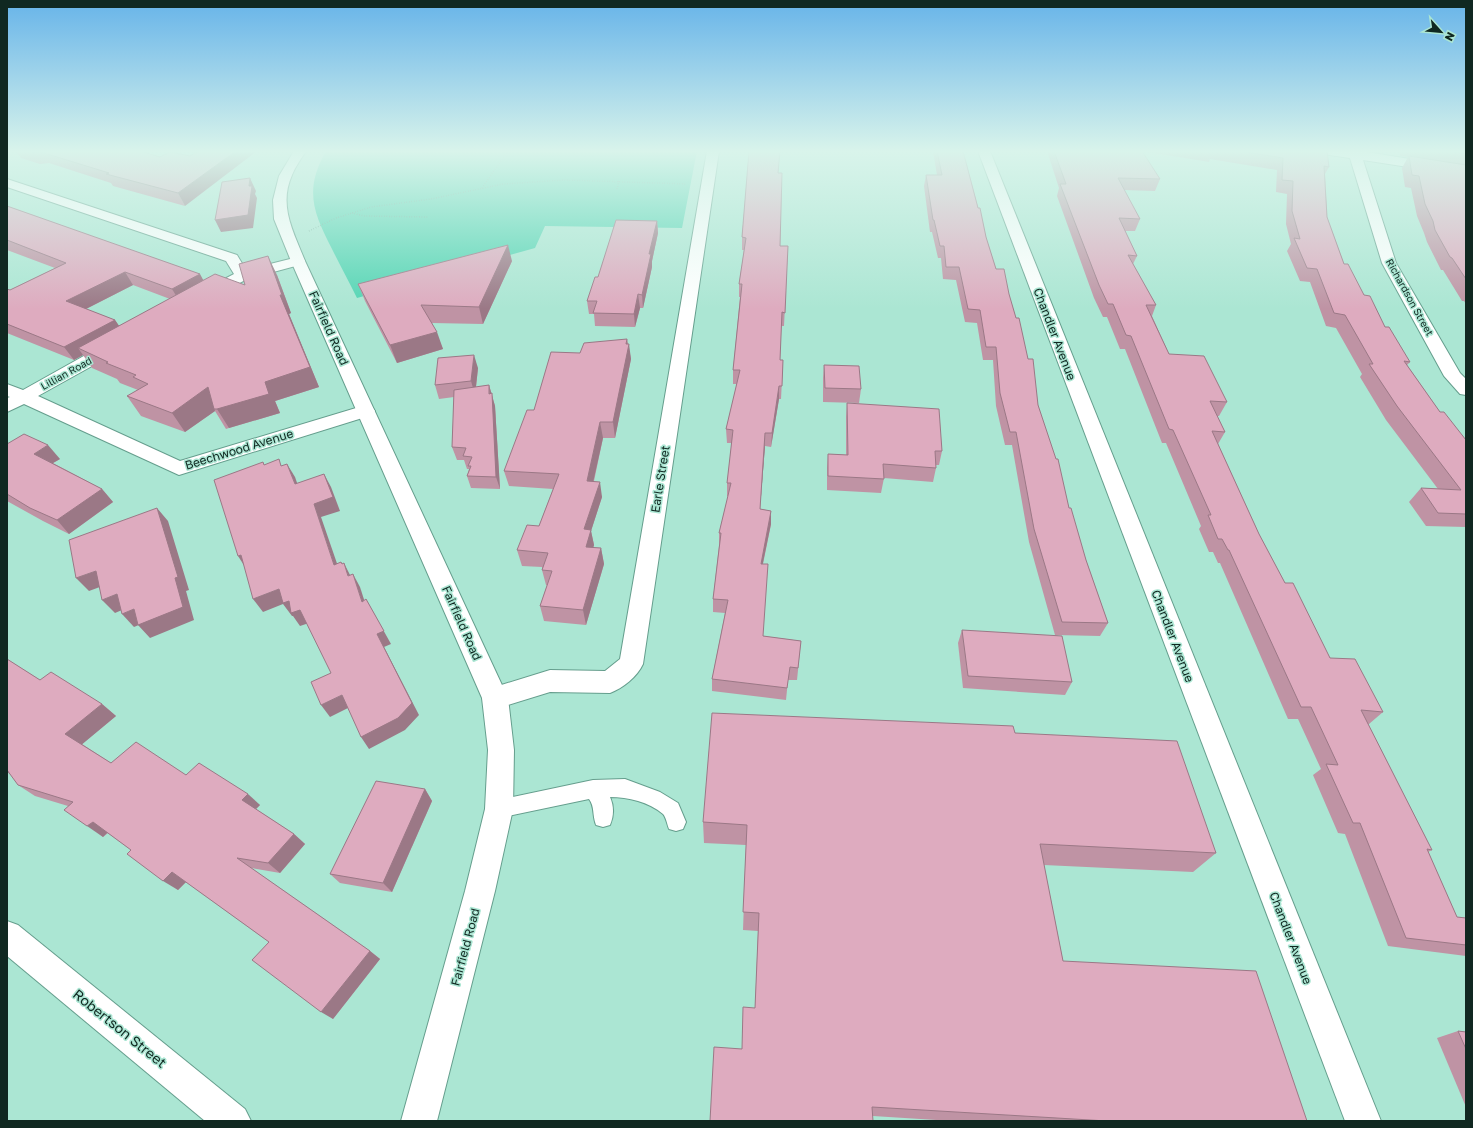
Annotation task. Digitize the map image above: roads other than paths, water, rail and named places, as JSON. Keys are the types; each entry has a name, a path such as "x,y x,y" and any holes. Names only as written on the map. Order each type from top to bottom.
{"street":[{"path":"71,204 232,258 242,276"},
{"name":"Fairfield Road","path":"280,204 281,219 298,261 495,698 501,750 499,809 480,891 419,1121"},
{"name":"Earle Street","path":"495,698 550,681 610,682 631,664 705,204"},
{"name":"Chandler Avenue","path":"1005,204 1363,1121"},
{"name":"Richardson Street","path":"1371,204 1389,263 1453,376 1466,390"},
{"path":"194,302 242,276 298,261"},
{"name":"Lillian Road","path":"7,406 15,393 126,340"},
{"name":"Beechwood Avenue","path":"15,393 179,468 366,410"},
{"name":"Robertson Street","path":"7,936 233,1121"}],"lane":[{"path":"499,809 593,789 625,788 653,798 671,809 676,822"},
{"path":"593,789 603,803 603,818"}]}
